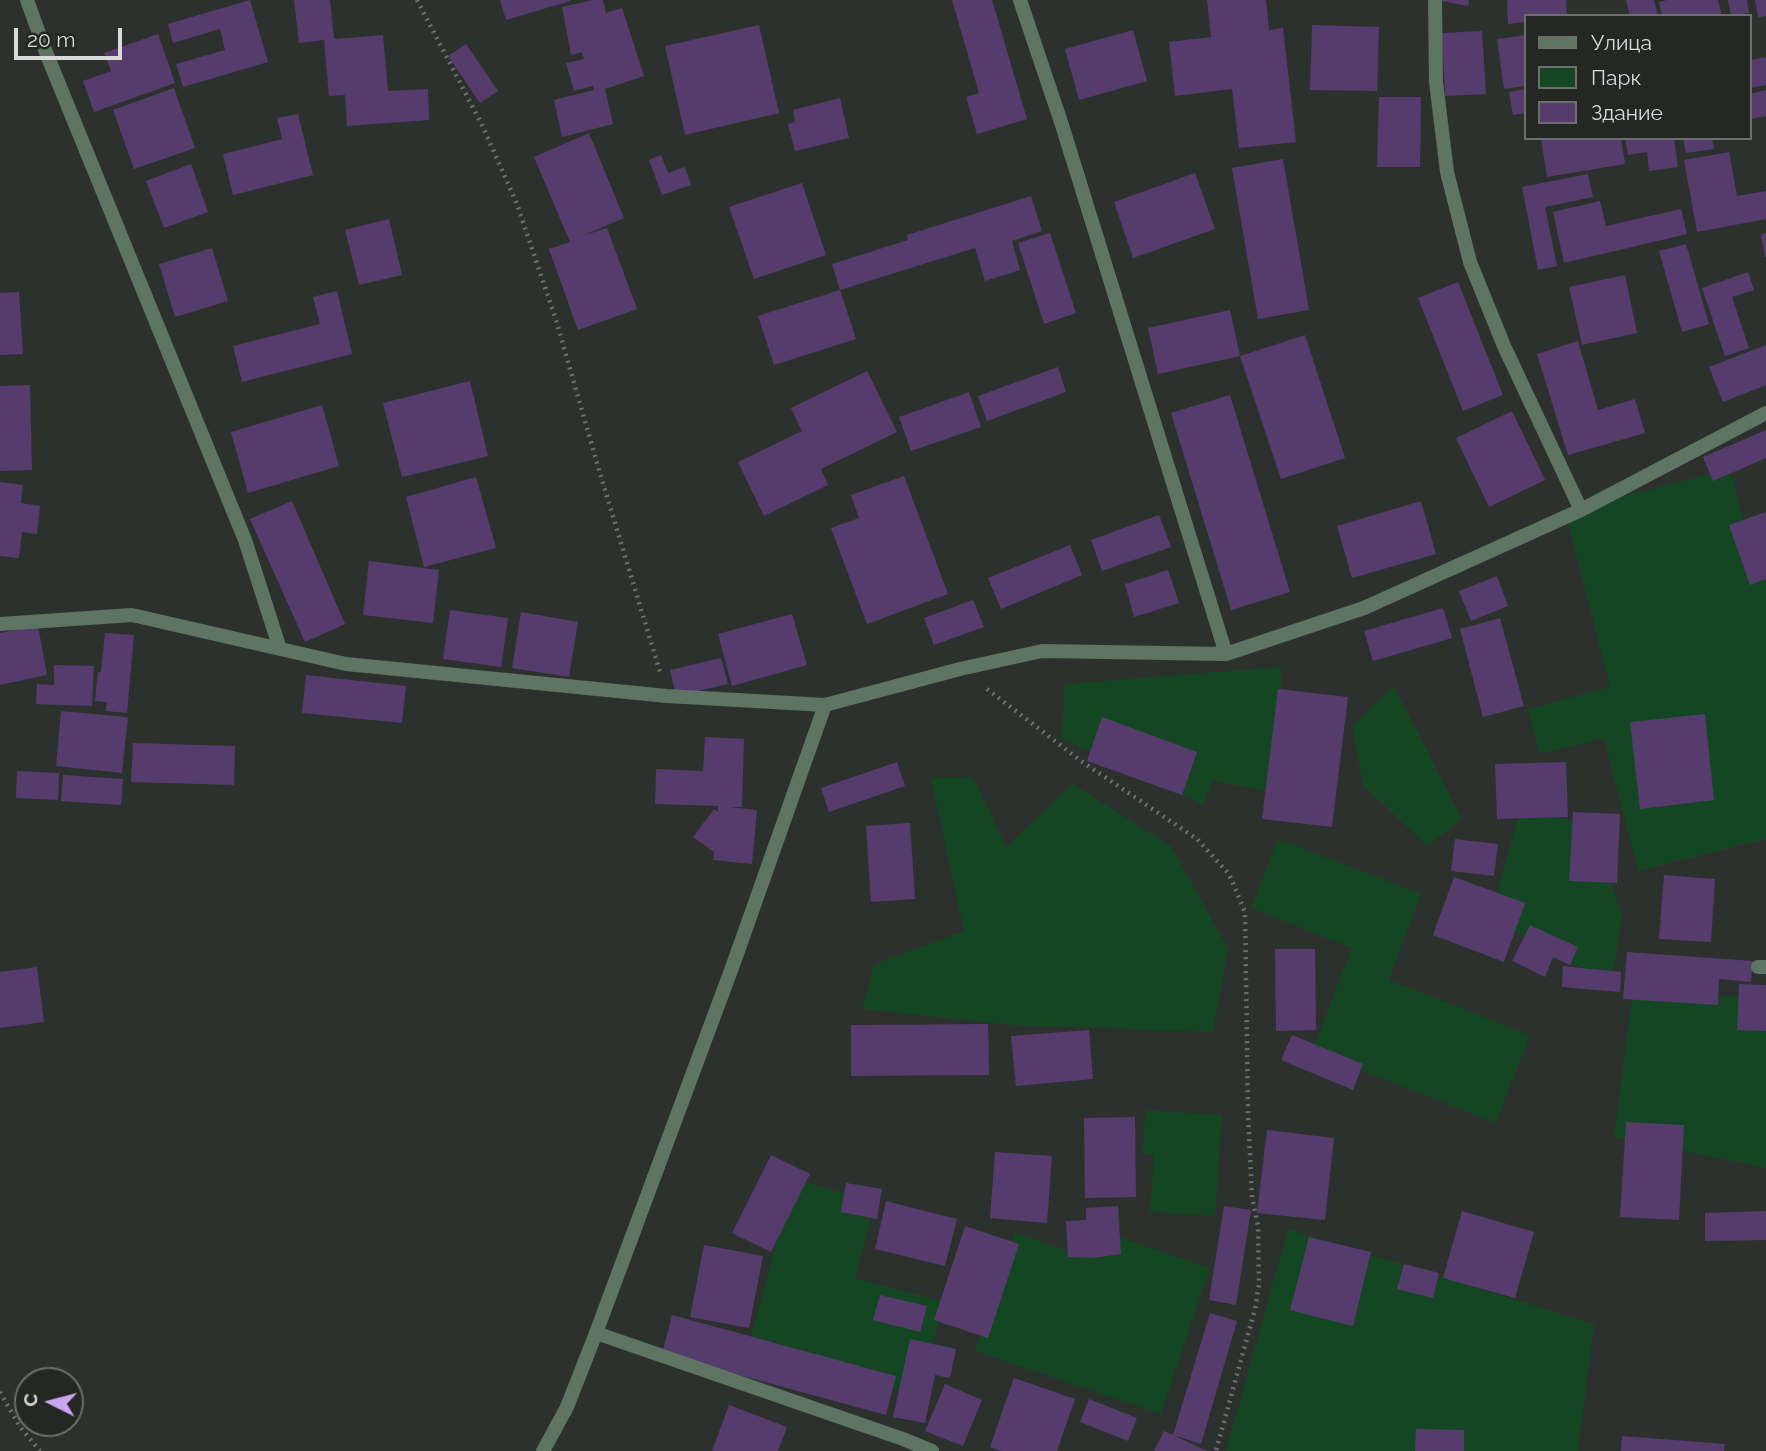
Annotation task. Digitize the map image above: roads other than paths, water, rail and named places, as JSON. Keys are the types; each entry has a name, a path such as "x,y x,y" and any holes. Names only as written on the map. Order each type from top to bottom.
{"street":[{"path":"27,0 245,540 280,649"},
{"path":"1020,0 1062,125 1226,654"},
{"path":"1435,0 1436,82 1447,172 1469,262 1504,346 1581,510"},
{"path":"0,624 132,615 346,664 667,696 825,705 960,669 1042,651 1226,654 1364,608 1581,510 1766,412"},
{"path":"543,1451 567,1407 596,1334 733,965 825,705"},
{"path":"596,1334 932,1451"}]}
